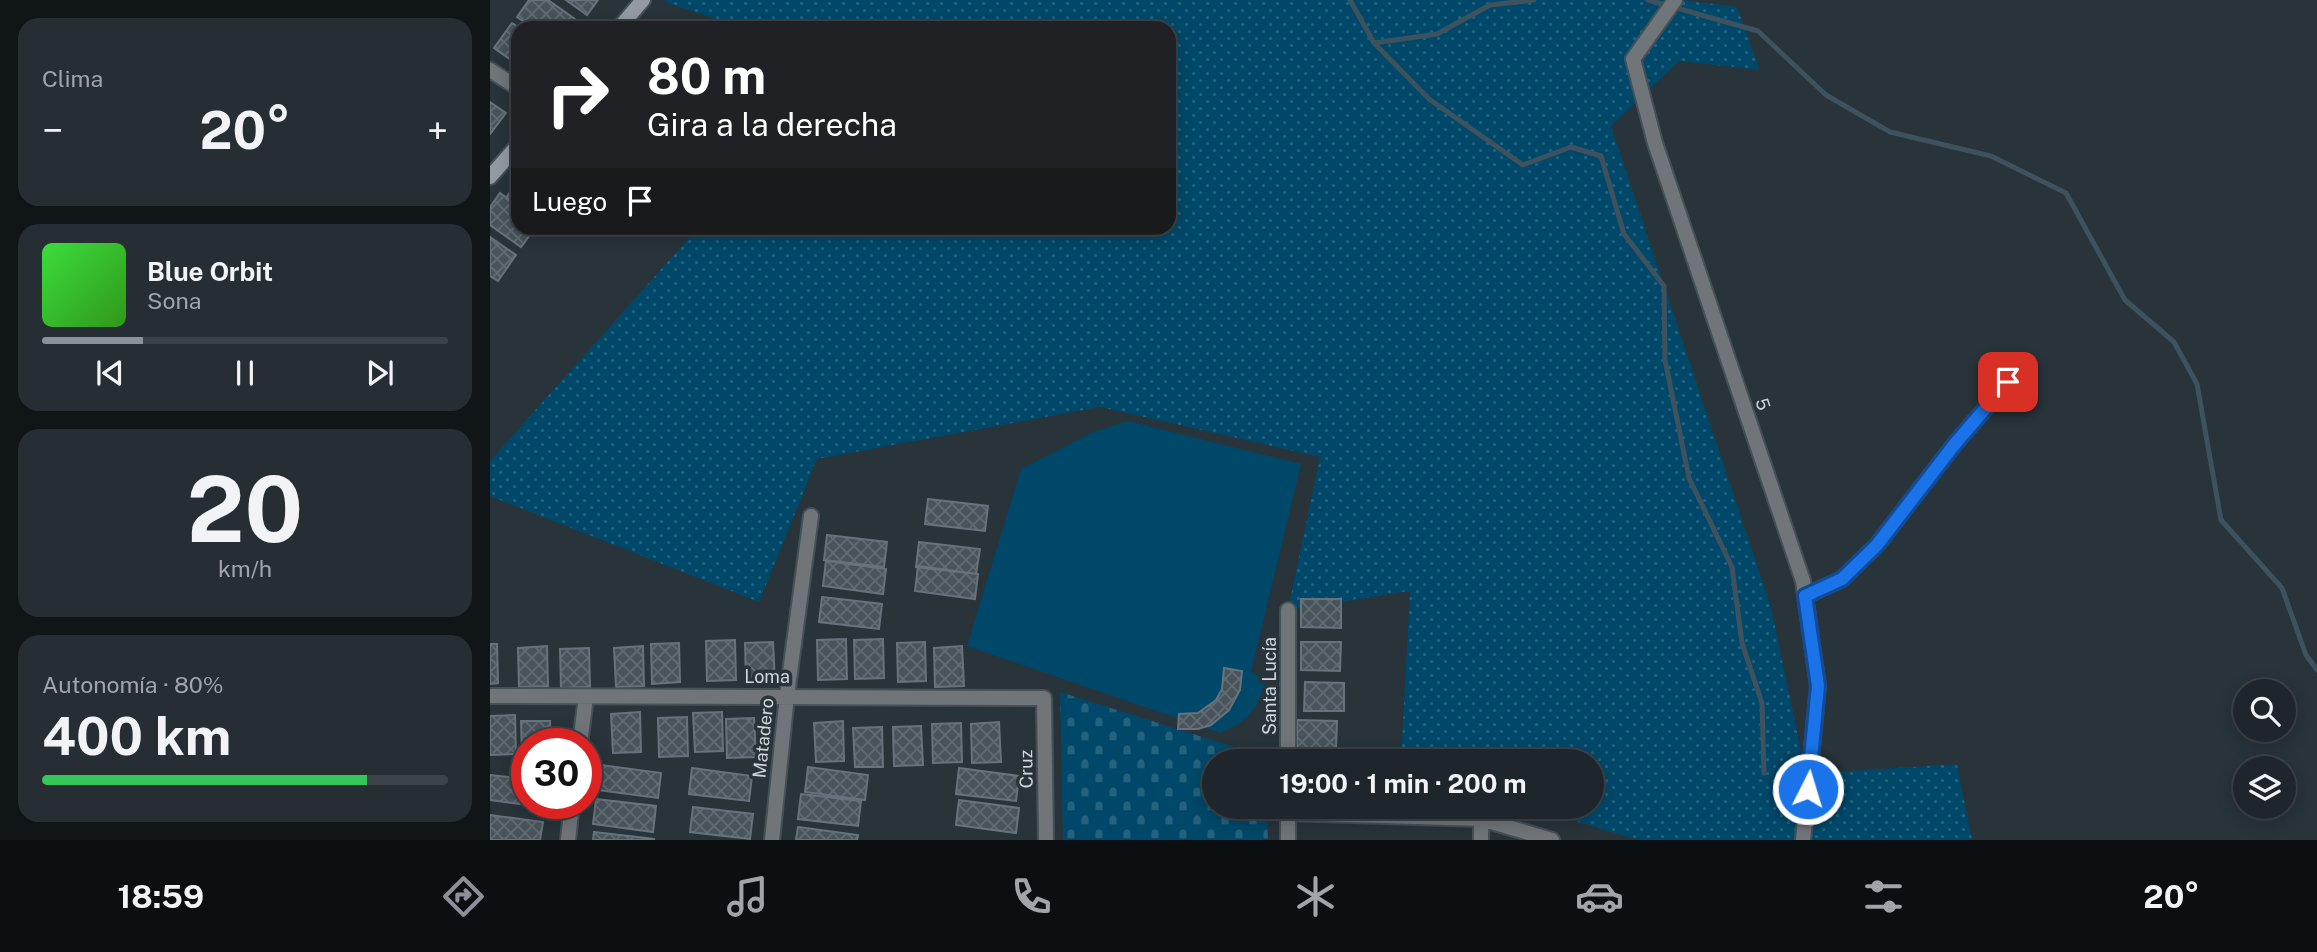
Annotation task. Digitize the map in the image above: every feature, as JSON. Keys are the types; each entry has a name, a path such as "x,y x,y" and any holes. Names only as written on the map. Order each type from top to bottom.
{"main road":[{"path":"625,21 643,0"},
{"path":"490,177 511,153"}],"street":[{"name":"5","path":"1675,0 1633,58 1655,143 1803,580 1818,686 1803,840"},
{"path":"490,69 511,83"},
{"path":"1805,596 1842,579 1877,545 1954,445 2008,382"},
{"name":"Matadero","path":"772,840 787,695 811,516"},
{"name":"Santa Lucía","path":"1288,610 1288,749"},
{"name":"Loma","path":"490,695 1044,698"},
{"path":"582,728 586,697"},
{"name":"Cruz","path":"1044,698 1046,840"},
{"path":"568,840 570,819"},
{"path":"1288,819 1288,840"},
{"path":"1480,840 1481,819 1552,840"}],"green space":[{"path":"1684,0 1737,7 1760,70 1679,61 1611,126 1771,607 1806,774 1957,764 1972,840 1638,840 1569,819 1604,819 1604,749 1402,749 1410,591 1288,610 1320,457 1100,407 817,459 759,602 490,496 490,461 692,235 1176,235 1176,21 722,21 664,2"},
{"path":"1128,421 1301,464 1251,672 1267,680 1259,700 1246,719 1220,733 967,646 1021,469 1091,433"},
{"path":"1060,692 1241,749 1202,749 1202,819 1267,819 1268,840 1063,840"}],"building":[{"path":"529,0 548,0 575,19 523,21 517,17"},
{"path":"566,0 598,0 587,15"},
{"path":"511,24 511,60 494,48"},
{"path":"490,102 506,113 490,134"},
{"path":"500,193 511,201 511,235 530,235 521,247 490,225 490,207"},
{"path":"490,237 516,255 498,281 490,276"},
{"path":"928,499 988,506 985,531 925,524"},
{"path":"827,535 887,542 884,567 824,560"},
{"path":"919,542 980,549 976,574 916,567"},
{"path":"826,561 886,569 883,594 823,586"},
{"path":"918,566 978,574 975,599 915,591"},
{"path":"822,597 882,604 879,629 819,622"},
{"path":"1301,599 1341,599 1341,628 1301,627"},
{"path":"846,639 847,679 818,680 817,640"},
{"path":"883,639 884,678 855,679 854,640"},
{"path":"735,640 736,680 707,681 706,641"},
{"path":"773,642 775,681 746,683 745,643"},
{"path":"925,642 926,681 898,682 897,643"},
{"path":"1301,642 1341,642 1340,671 1301,670"},
{"path":"679,643 680,682 652,684 651,644"},
{"path":"490,644 497,644 498,683 490,684"},
{"path":"547,646 548,686 519,687 518,648"},
{"path":"643,646 644,686 616,687 614,648"},
{"path":"962,646 964,686 935,687 934,648"},
{"path":"589,648 590,687 561,688 560,649"},
{"path":"1224,668 1242,671 1240,690 1229,710 1211,725 1198,729 1178,729 1179,714 1198,713 1216,700 1222,689"},
{"path":"1305,682 1344,683 1344,711 1304,711"},
{"path":"640,712 641,752 613,753 611,714"},
{"path":"722,712 723,751 695,752 693,713"},
{"path":"515,715 515,728 511,728 511,754 490,755 490,716"},
{"path":"687,717 688,756 659,757 658,718"},
{"path":"754,718 756,757 727,758 726,719"},
{"path":"1297,720 1337,721 1336,749 1297,749"},
{"path":"521,721 550,721 550,728 521,728"},
{"path":"843,721 844,761 816,762 814,723"},
{"path":"999,722 1001,762 972,763 971,724"},
{"path":"961,723 962,762 933,763 932,724"},
{"path":"921,726 923,765 894,766 893,727"},
{"path":"882,727 883,767 855,767 853,728"},
{"path":"602,765 661,773 658,798 602,791"},
{"path":"808,767 868,775 865,800 805,792"},
{"path":"692,768 752,776 749,801 689,794"},
{"path":"959,768 1019,776 1016,801 956,794"},
{"path":"490,775 511,777 511,803 490,800"},
{"path":"801,794 861,801 858,826 798,819"},
{"path":"602,800 656,806 653,832 593,824 594,819 602,819"},
{"path":"959,800 1019,808 1016,833 956,825"},
{"path":"693,807 753,814 750,839 690,832"},
{"path":"490,815 543,822 540,840 490,840"},
{"path":"798,827 858,835 857,840 796,840"},
{"path":"594,832 654,839 654,840 593,840"}],"waterway":[{"path":"1350,0 1374,43 1429,99 1523,165 1571,147 1601,156 1624,234 1664,286 1665,360 1689,478 1732,567 1742,643 1762,703 1764,773"},
{"path":"1374,43 1437,34 1490,5 1534,0"},
{"path":"1648,0 1758,31 1826,95 1890,132 1991,156 2066,193 2125,300 2174,342 2197,384 2221,520 2282,588 2306,655 2317,670"}],"route":[{"path":"1808,789 1818,686 1805,596 1842,579 1877,545 1954,445 2008,382"}]}
